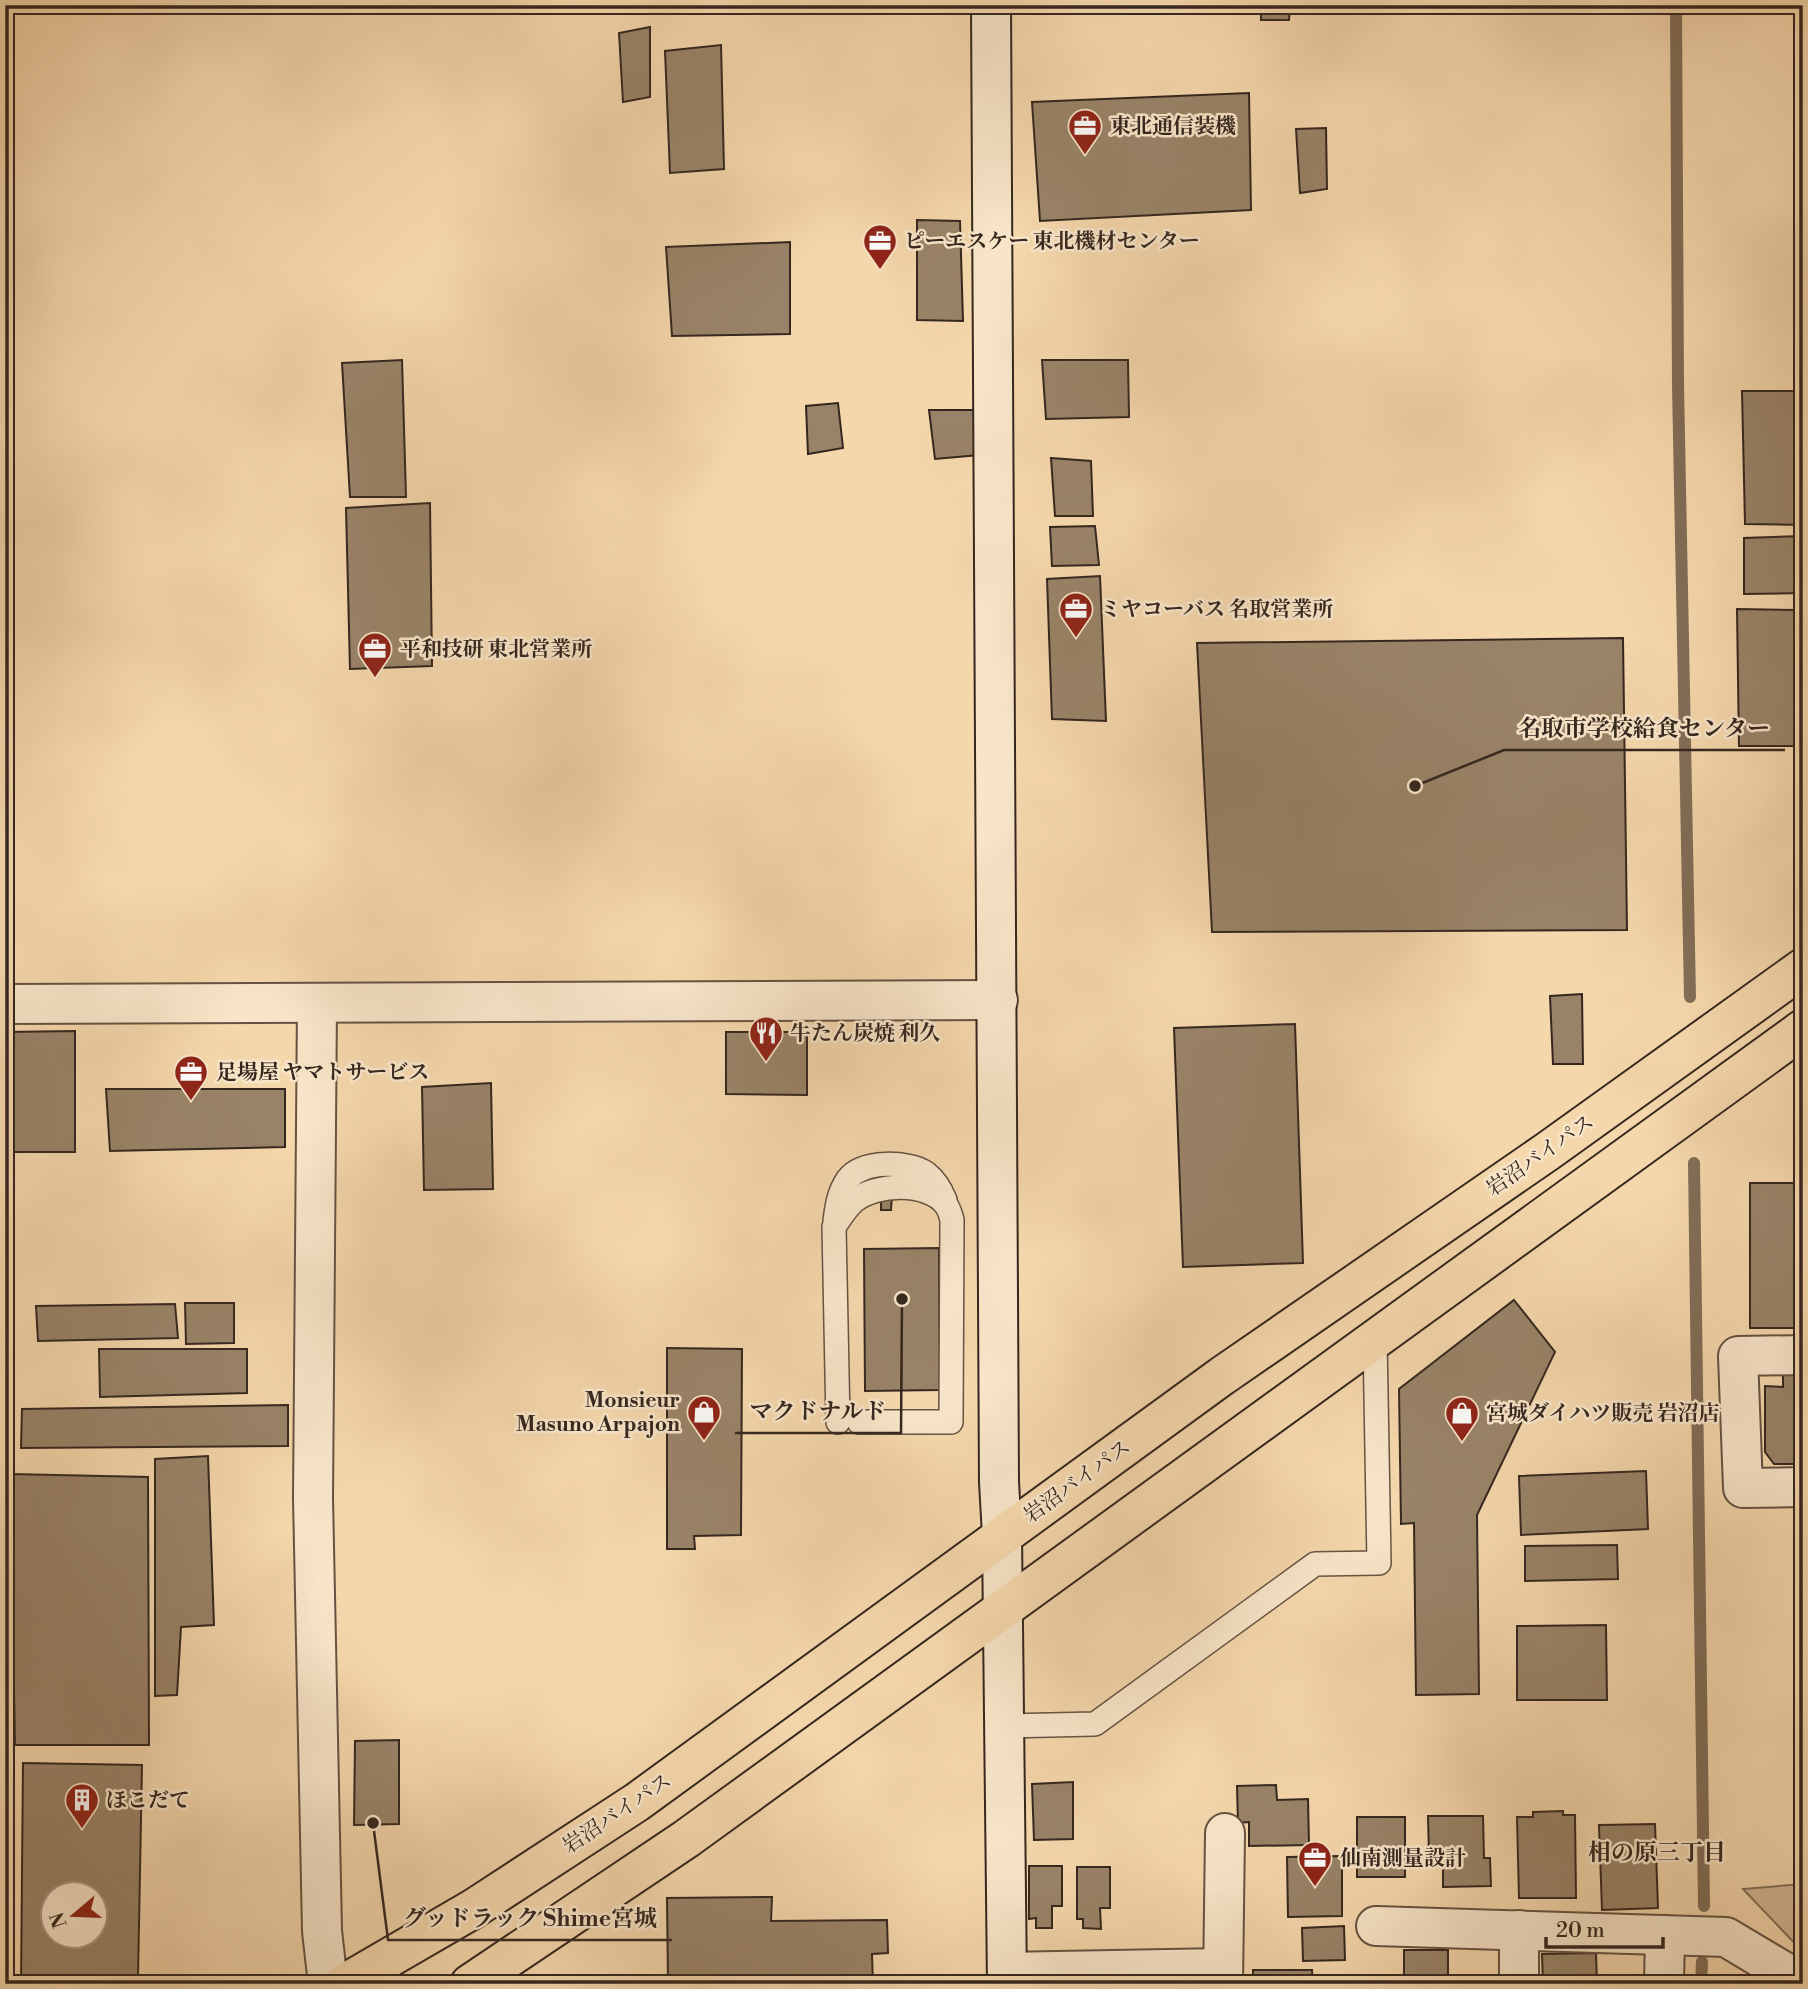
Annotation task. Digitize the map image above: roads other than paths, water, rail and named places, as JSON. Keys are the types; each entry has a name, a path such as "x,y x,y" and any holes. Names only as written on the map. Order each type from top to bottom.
{"highway":[{"name":"岩沼バイパス","path":"344,1984 473,1909 637,1802 1222,1376 1548,1151 1803,968"},
{"path":"470,1984 686,1839 1803,1029"}],"street":[{"path":"991,5 999,1482 1002,1535 1007,1978 1223,1976 1225,1833"},
{"path":"5,1004 998,1000"},
{"path":"317,1004 313,1497 322,1931 328,1984"},
{"path":"1803,1355 1738,1356 1743,1488 1803,1488"},
{"path":"1376,1926 1726,1937 1803,1983"},
{"path":"1519,1930 1520,1984"},
{"path":"1664,1984 1665,1935"}],"lane":[{"path":"913,1188 930,1192 947,1205 953,1220 951,1422 848,1422 834,1227 855,1200 874,1190 913,1188"},
{"path":"1005,1726 1095,1724 1315,1564 1379,1563 1375,1339"}],"waterway":[{"path":"1676,5 1678,385 1690,997"},
{"path":"1694,1163 1704,1906"},
{"path":"1701,1984 1702,1962"}],"place":[{"name":"東北通信装機","path":"1085,156"},
{"name":"ピーエスケー 東北機材センター","path":"880,271"},
{"name":"ミヤコーバス 名取営業所","path":"1076,639"},
{"name":"平和技研 東北営業所","path":"375,679"},
{"name":"名取市学校給食センター","path":"1415,786"},
{"name":"牛たん炭焼 利久","path":"766,1063"},
{"name":"足場屋 ヤマトサービス","path":"191,1102"},
{"name":"マクドナルド","path":"902,1299"},
{"name":"Monsieur Masuno Arpajon","path":"704,1442"},
{"name":"宮城ダイハツ販売 岩沼店","path":"1462,1443"},
{"name":"グッドラック Shime宮城","path":"373,1823"},
{"name":"ほこだて","path":"82,1830"},
{"name":"仙南測量設計","path":"1315,1888"}],"district":[{"name":"相の原三丁目","path":"1657,1852"}]}
